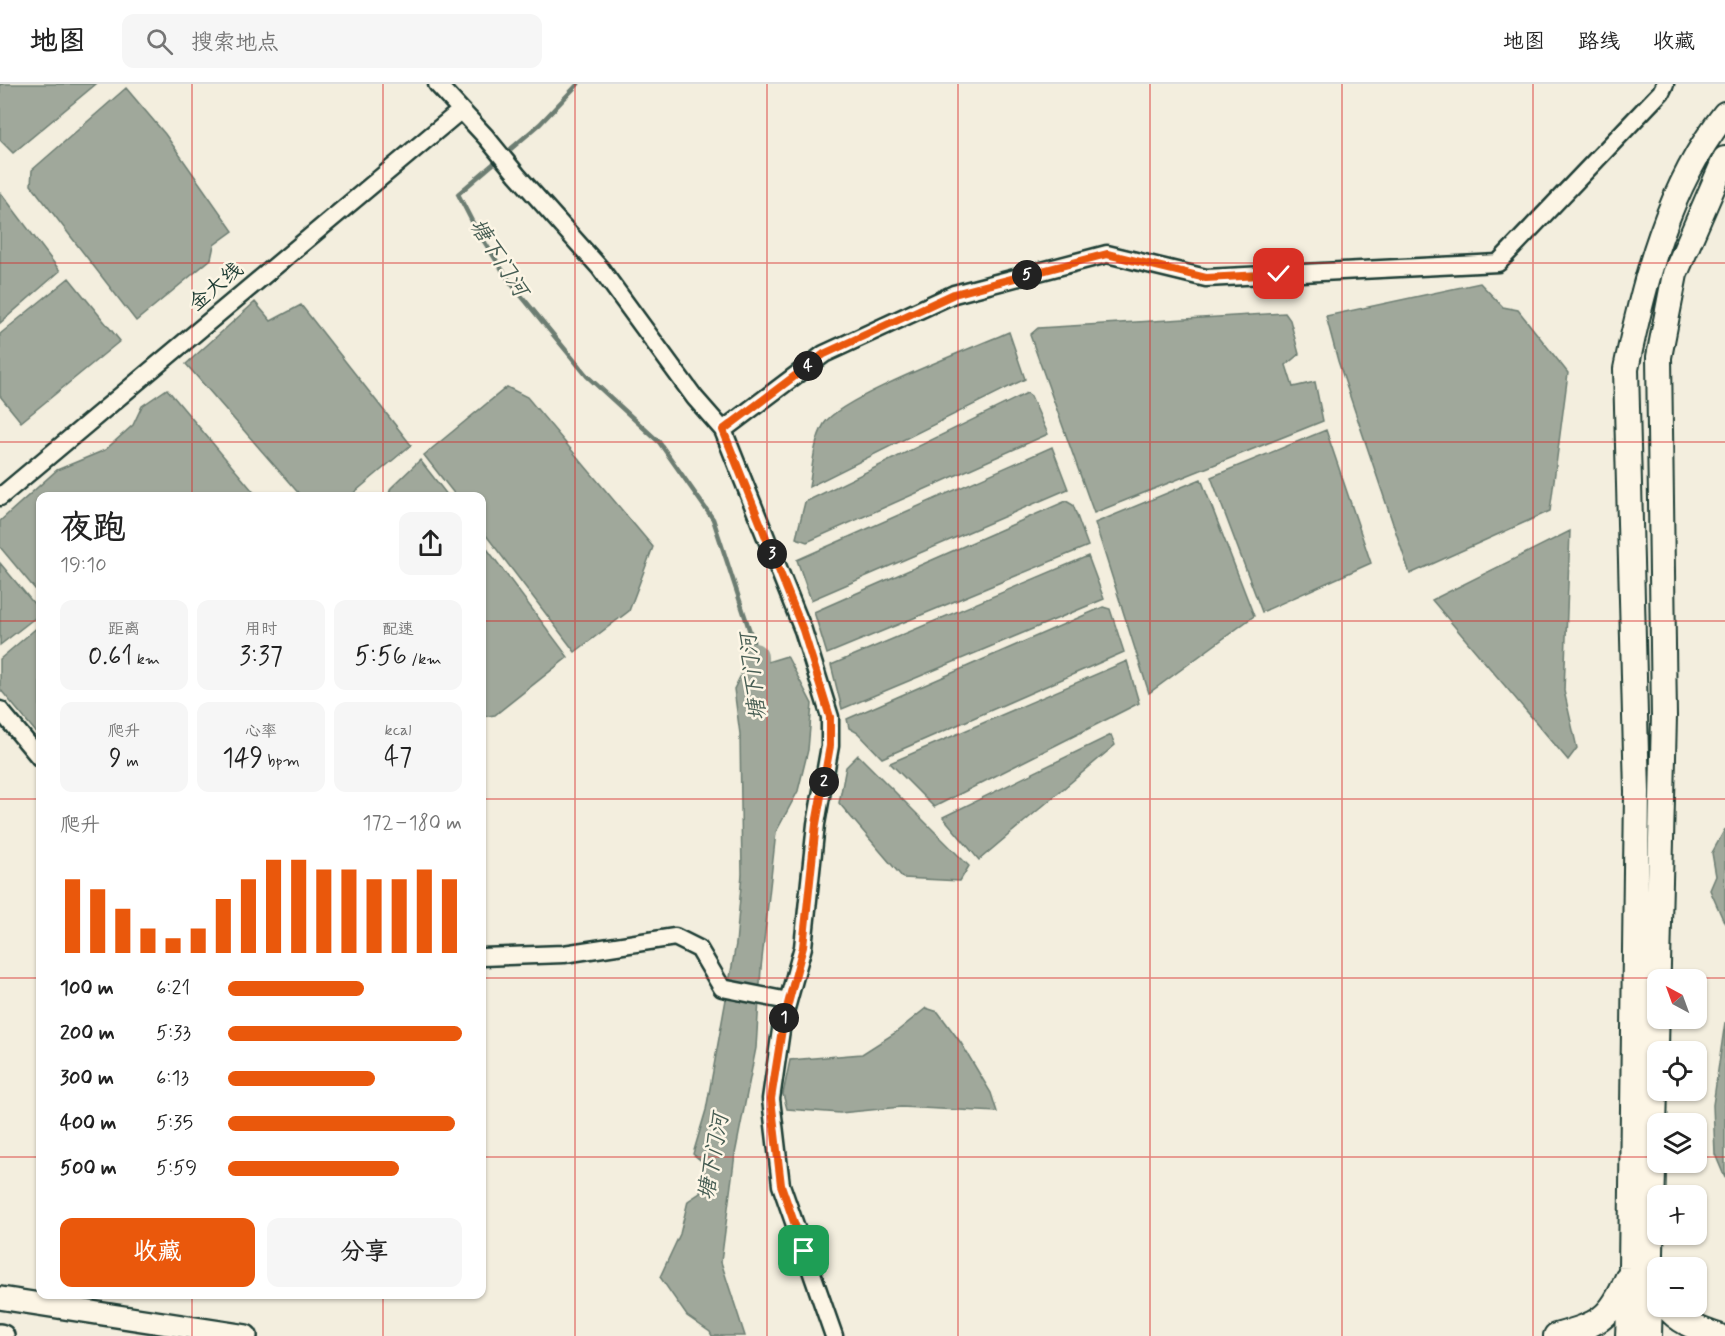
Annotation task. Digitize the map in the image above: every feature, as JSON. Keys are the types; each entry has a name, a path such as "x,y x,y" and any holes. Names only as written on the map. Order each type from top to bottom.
{"highway":[{"path":"1649,1336 1640,1264 1637,792 1626,369 1638,311 1662,234 1686,176 1725,108"},
{"path":"1628,1336 1640,1264 1664,716 1659,357 1675,274 1725,159"},
{"path":"1640,1264 1647,1274"},
{"path":"1556,1336 1578,1330 1605,1315 1617,1302 1640,1264"},
{"path":"1677,1317 1692,1327 1718,1336"}],"main road":[{"path":"0,1298 246,1336"}],"street":[{"path":"437,84 600,268 694,398 723,430 803,630 830,717 830,746 816,824 803,947 783,1023 771,1099 781,1185 834,1336"},
{"path":"723,430 824,354 943,298 1107,254 1206,278 1498,263 1661,92 1665,84"},
{"name":"金大线","path":"0,497 460,111"},
{"path":"0,710 36,753"},
{"path":"486,957 564,954 675,937 699,950 722,988 788,1001"}],"water":[{"path":"0,84 96,84 13,153 0,140"},
{"path":"126,88 165,134 233,231 214,245 211,259 136,321 31,185 32,170"},
{"path":"0,194 60,271 0,323"},
{"path":"69,278 120,341 21,422 0,396 0,334"},
{"path":"1480,283 1503,307 1518,310 1568,373 1550,511 1410,574 1338,361 1326,316"},
{"path":"255,302 271,321 301,305 411,445 355,492 298,492 186,364"},
{"path":"1285,313 1290,320 1299,354 1286,365 1293,387 1315,382 1323,421 1094,513 1030,335 1038,328"},
{"path":"1009,332 1025,379 809,487 820,431 835,413 880,387"},
{"path":"507,387 527,397 653,547 629,611 575,652 486,535 486,492 453,492 424,455"},
{"path":"167,389 254,492 36,492 36,590 0,547 0,521 57,470 105,450 133,425 142,406"},
{"path":"1027,393 1031,396 1048,434 807,542 796,538 805,502"},
{"path":"1326,430 1371,563 1262,612 1211,477"},
{"path":"1052,447 1068,489 811,600 797,560"},
{"path":"420,460 445,492 390,492"},
{"path":"1201,479 1254,616 1149,693 1095,523"},
{"path":"1066,501 1073,505 1088,546 827,654 814,612"},
{"path":"1570,531 1564,691 1577,748 1568,760 1432,600"},
{"path":"486,547 568,657 495,715 486,716"},
{"path":"1088,556 1104,599 842,709 831,665"},
{"path":"0,563 36,606 36,617 0,645"},
{"path":"1103,607 1110,609 1124,652 882,758 858,733 849,728 847,719"},
{"path":"36,628 36,732 0,689 0,659"},
{"path":"787,656 812,704 808,750 798,791 776,832 761,968 756,1048 735,1154 721,1262 745,1336 712,1336 710,1332 687,1316 660,1277 680,1234 688,1201 700,1193 705,1164 693,1154 706,1110 736,944 742,874 740,734 734,689 744,669"},
{"path":"1127,661 1139,703 934,807 890,763"},
{"path":"1111,735 1115,745 979,860 943,817"},
{"path":"858,755 969,866 960,881 903,878 839,803 846,767"},
{"path":"1725,829 1725,924 1710,890 1716,876 1712,853"},
{"path":"926,1008 938,1012 961,1043 991,1093 997,1112 901,1107 840,1113 787,1109 783,1094 790,1060 862,1054 895,1033"},
{"path":"1725,1022 1725,1178 1715,1154 1713,1105"}],"waterway":[{"name":"塘下门河","path":"578,84 540,124 458,194 475,227 510,282 587,376 659,442 713,519 753,641 754,657"},
{"name":"塘下门河","path":"754,657 756,706"}],"route":[{"path":"804,1251 781,1185 771,1099 783,1023 803,947 816,824 830,746 830,717 803,630 723,430 824,354 954,294 1107,254 1206,278 1279,274"}]}
